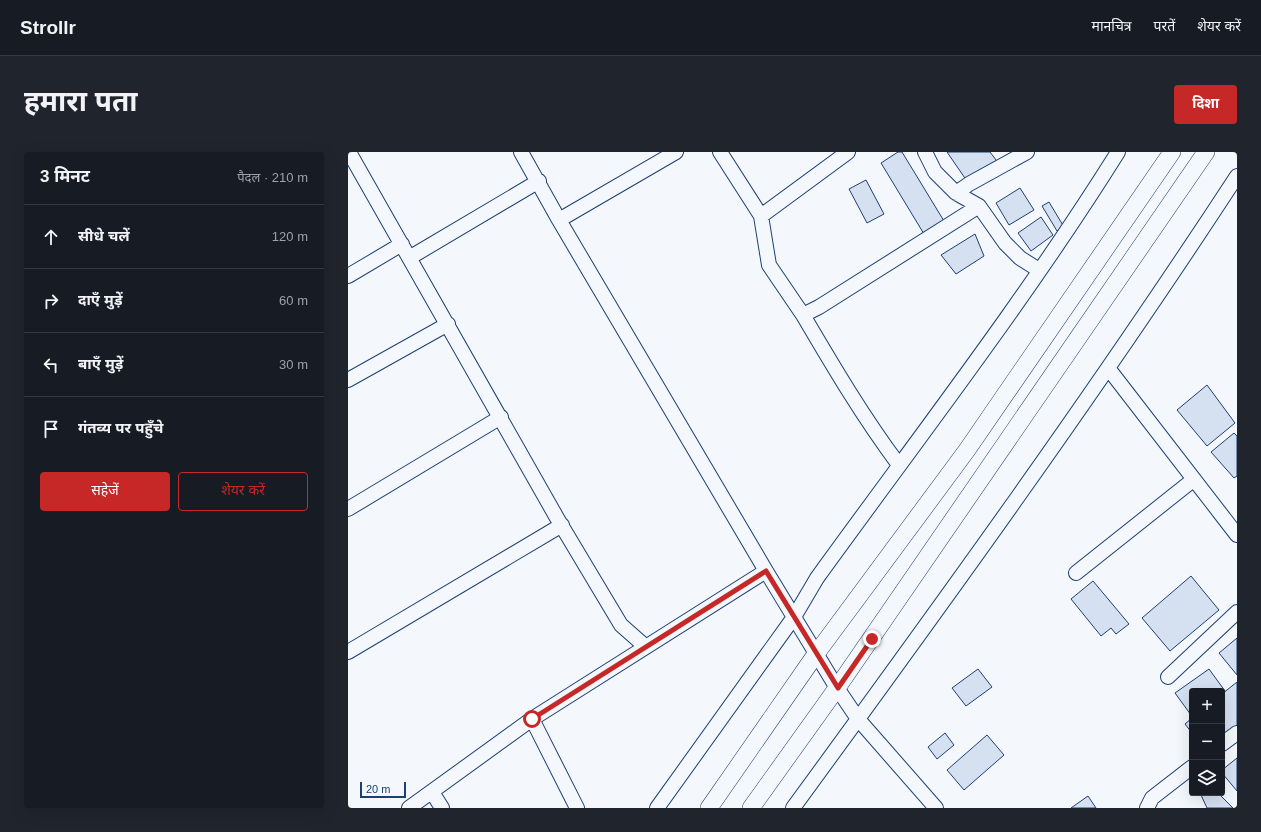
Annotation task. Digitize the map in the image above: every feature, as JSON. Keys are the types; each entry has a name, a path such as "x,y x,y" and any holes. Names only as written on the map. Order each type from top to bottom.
{"street":[{"path":"348,152 621,625 646,647"},
{"path":"521,152 539,181 559,220 816,654 858,719 936,808"},
{"path":"559,220 676,152"},
{"path":"720,152 761,216 769,265 803,315 857,406 899,465"},
{"path":"761,216 848,152"},
{"path":"925,152 935,172 956,193 979,206 1005,242 1020,258 1039,270"},
{"path":"956,193 969,184 1027,152"},
{"path":"658,808 794,617 817,578 1089,199 1118,152"},
{"path":"709,808 816,654 967,450 1172,152"},
{"path":"751,808 838,688 1206,152"},
{"path":"793,808 1040,468 1237,176"},
{"path":"409,258 539,181"},
{"path":"803,315 819,307 979,206"},
{"path":"348,276 402,244"},
{"path":"348,380 448,324"},
{"path":"1108,368 1237,535"},
{"path":"348,509 501,418"},
{"path":"1076,573 1193,480"},
{"path":"348,652 562,525"},
{"path":"409,808 532,719 766,571"},
{"path":"1168,677 1237,612"},
{"path":"532,719 577,808"},
{"path":"1225,742 1237,733"},
{"path":"1147,808 1152,798 1189,769"},
{"path":"432,792 442,808"}],"building":[{"path":"898,152 902,152 944,221 924,234 881,163"},
{"path":"947,152 990,152 999,164 969,184"},
{"path":"866,180 884,214 867,223 849,189"},
{"path":"1020,188 1034,210 1009,225 996,203"},
{"path":"1049,202 1064,227 1057,231 1042,206"},
{"path":"1041,217 1053,235 1031,251 1018,233"},
{"path":"975,234 984,256 956,274 941,255"},
{"path":"1207,385 1235,423 1207,446 1177,410"},
{"path":"1234,433 1237,436 1237,476 1234,478 1211,452"},
{"path":"1191,576 1219,610 1170,651 1142,618"},
{"path":"1093,581 1129,624 1116,634 1111,628 1101,636 1071,599"},
{"path":"1237,638 1237,675 1219,653"},
{"path":"978,669 992,687 966,706 952,688"},
{"path":"1209,669 1223,688 1189,688 1189,712 1175,693"},
{"path":"1237,682 1237,726 1225,736 1225,724 1225,692"},
{"path":"1189,721 1189,729 1185,724"},
{"path":"945,733 954,745 937,759 928,747"},
{"path":"987,735 1004,755 964,790 947,770"},
{"path":"1237,758 1237,791 1225,777 1225,768"},
{"path":"1088,796 1096,808 1071,808"},
{"path":"1201,796 1221,796 1233,808 1207,808"}],"route":[{"path":"532,719 766,571 838,688 872,639"}]}
